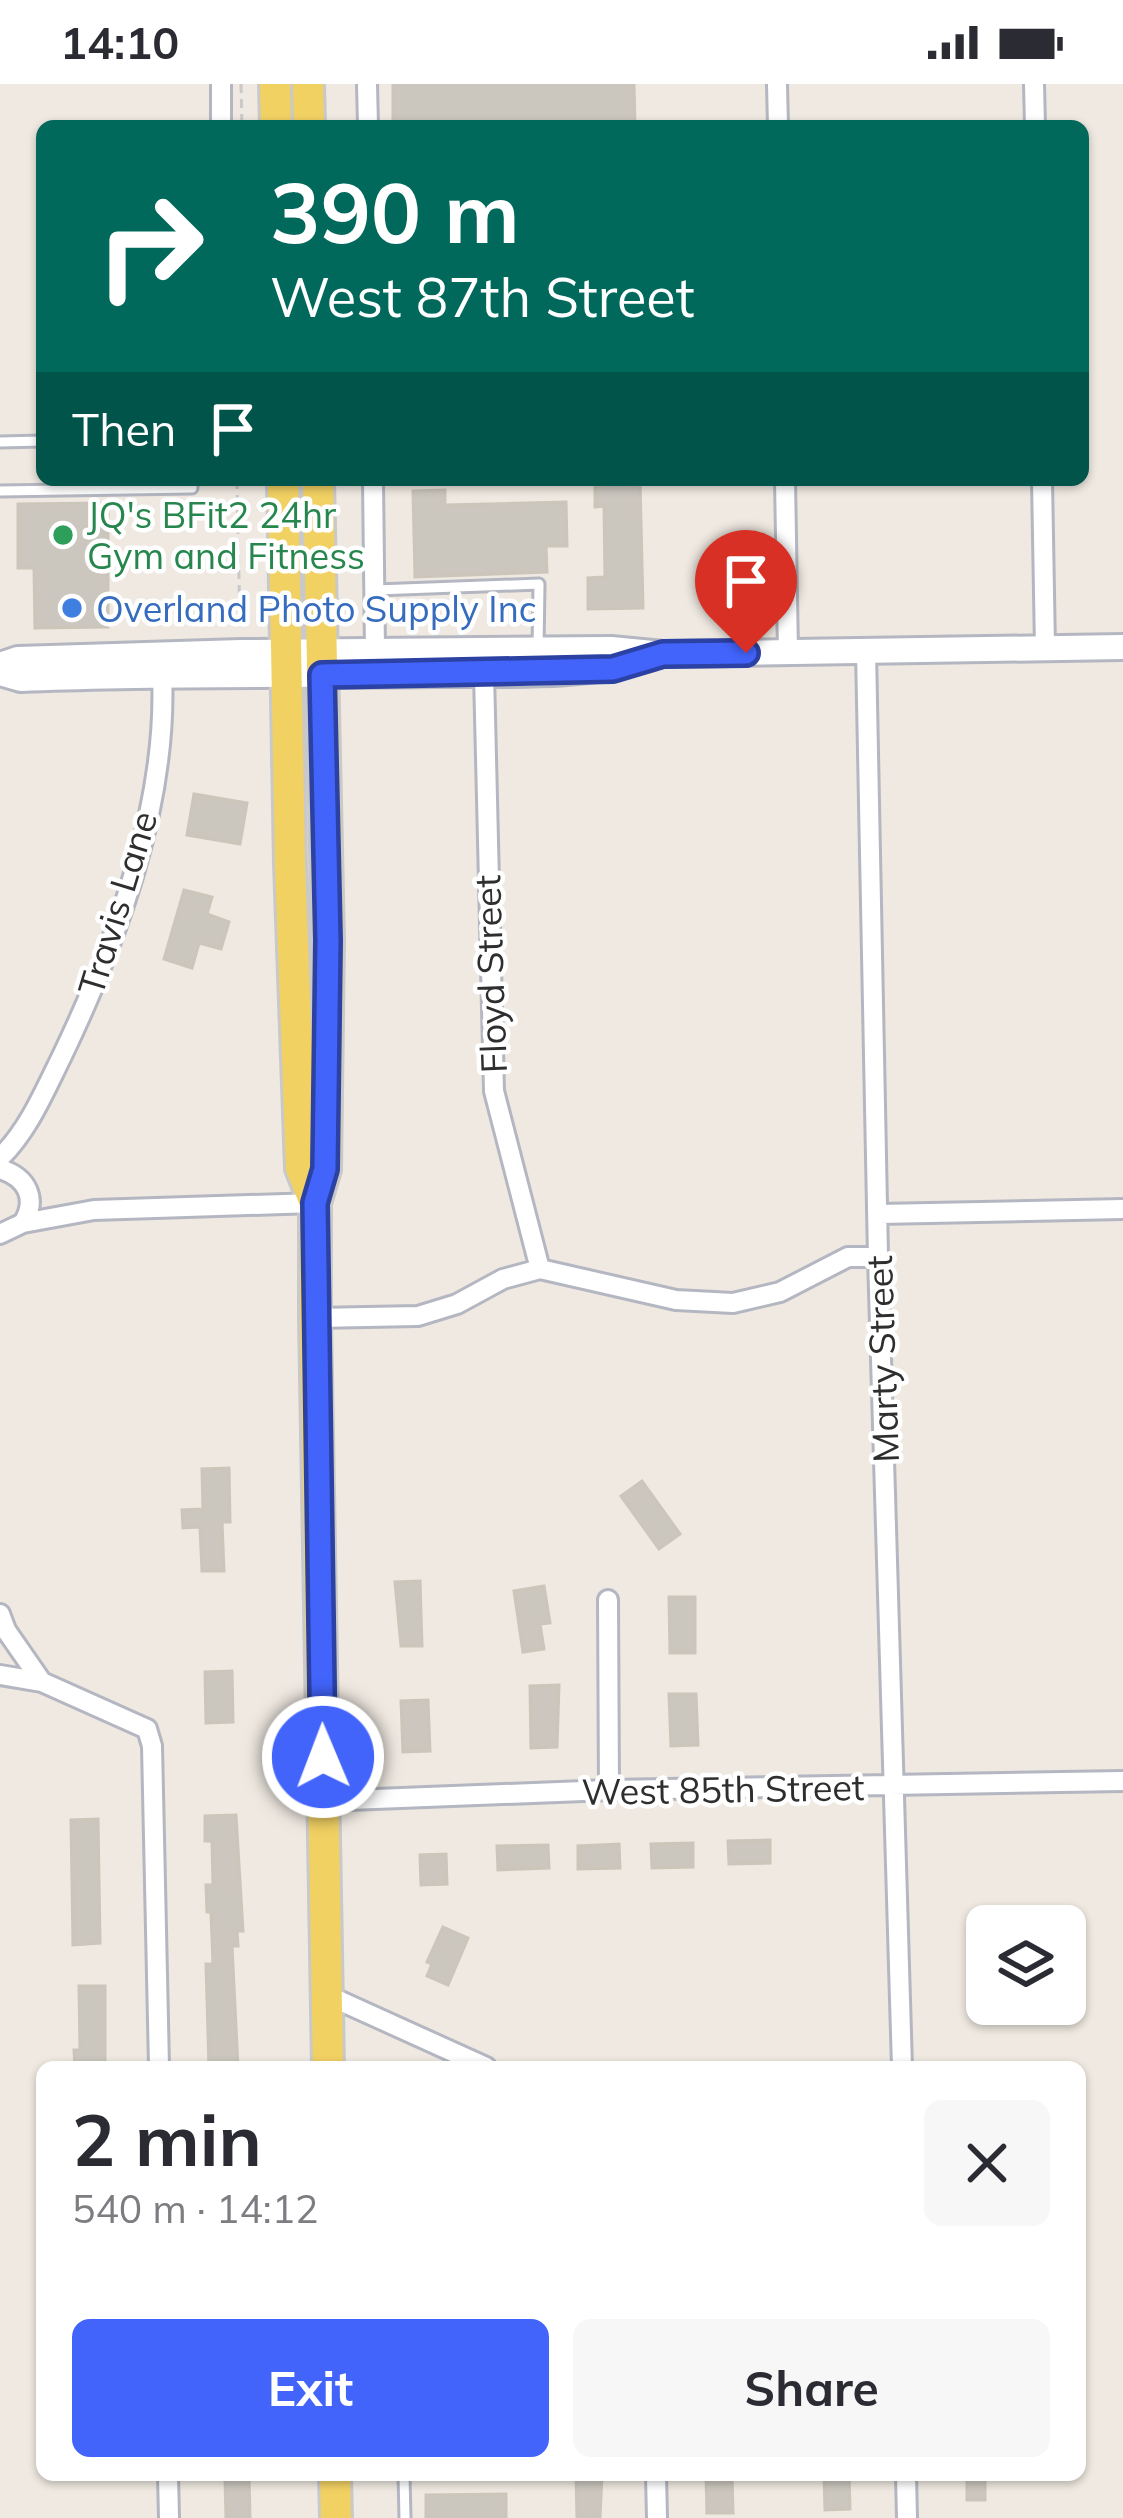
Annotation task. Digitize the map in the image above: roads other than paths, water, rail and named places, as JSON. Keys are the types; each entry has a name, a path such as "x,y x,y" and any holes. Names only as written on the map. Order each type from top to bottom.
{"main road":[{"path":"275,84 276,120"},
{"path":"308,84 309,120"},
{"path":"283,486 301,1168 315,1203"},
{"path":"318,486 328,940 325,1169 315,1203 315,1318 328,2061"},
{"path":"334,2481 336,2518"}],"street":[{"path":"220,84 221,120"},
{"path":"367,84 368,120"},
{"path":"777,84 778,120"},
{"path":"1034,84 1035,120"},
{"path":"374,486 375,651"},
{"path":"785,486 788,653"},
{"path":"1042,486 1045,648"},
{"path":"322,663 375,651 610,649 663,654 1123,647"},
{"name":"Marty Street","path":"866,651 902,2061"},
{"path":"0,669 18,659 242,652 288,663"},
{"path":"0,669 21,679 288,663 484,674 613,669 663,654"},
{"name":"Travis Lane","path":"0,1158 30,1121 98,980 121,918 162,743 161,674"},
{"name":"Floyd Street","path":"484,674 494,1091 540,1269"},
{"name":"Travis Lane","path":"0,1254 31,1207 23,1165 30,1121"},
{"path":"0,1169 50,1202 94,1210"},
{"path":"12,1230 94,1210 315,1203"},
{"path":"879,1214 1123,1209"},
{"path":"315,1318 418,1316 540,1269 676,1300 733,1304 780,1292 848,1257 878,1257"},
{"path":"608,1600 609,1790"},
{"path":"0,1614 20,1654 42,1682"},
{"path":"0,1675 42,1682 147,1730 152,1746 159,2061"},
{"name":"West 85th Street","path":"324,1802 609,1790 1123,1781"},
{"path":"327,1994 472,2061"},
{"path":"168,2481 169,2518"},
{"path":"656,2481 657,2518"},
{"path":"906,2481 907,2518"}],"lane":[{"path":"0,442 36,441"},
{"path":"0,491 192,486"},
{"path":"374,590 539,584 538,650"},
{"path":"404,2481 405,2518"}],"place":[{"name":"JQ's BFit2 24hr Gym and Fitness","path":"63,535"},
{"name":"Overland Photo Supply Inc","path":"72,608"}]}
